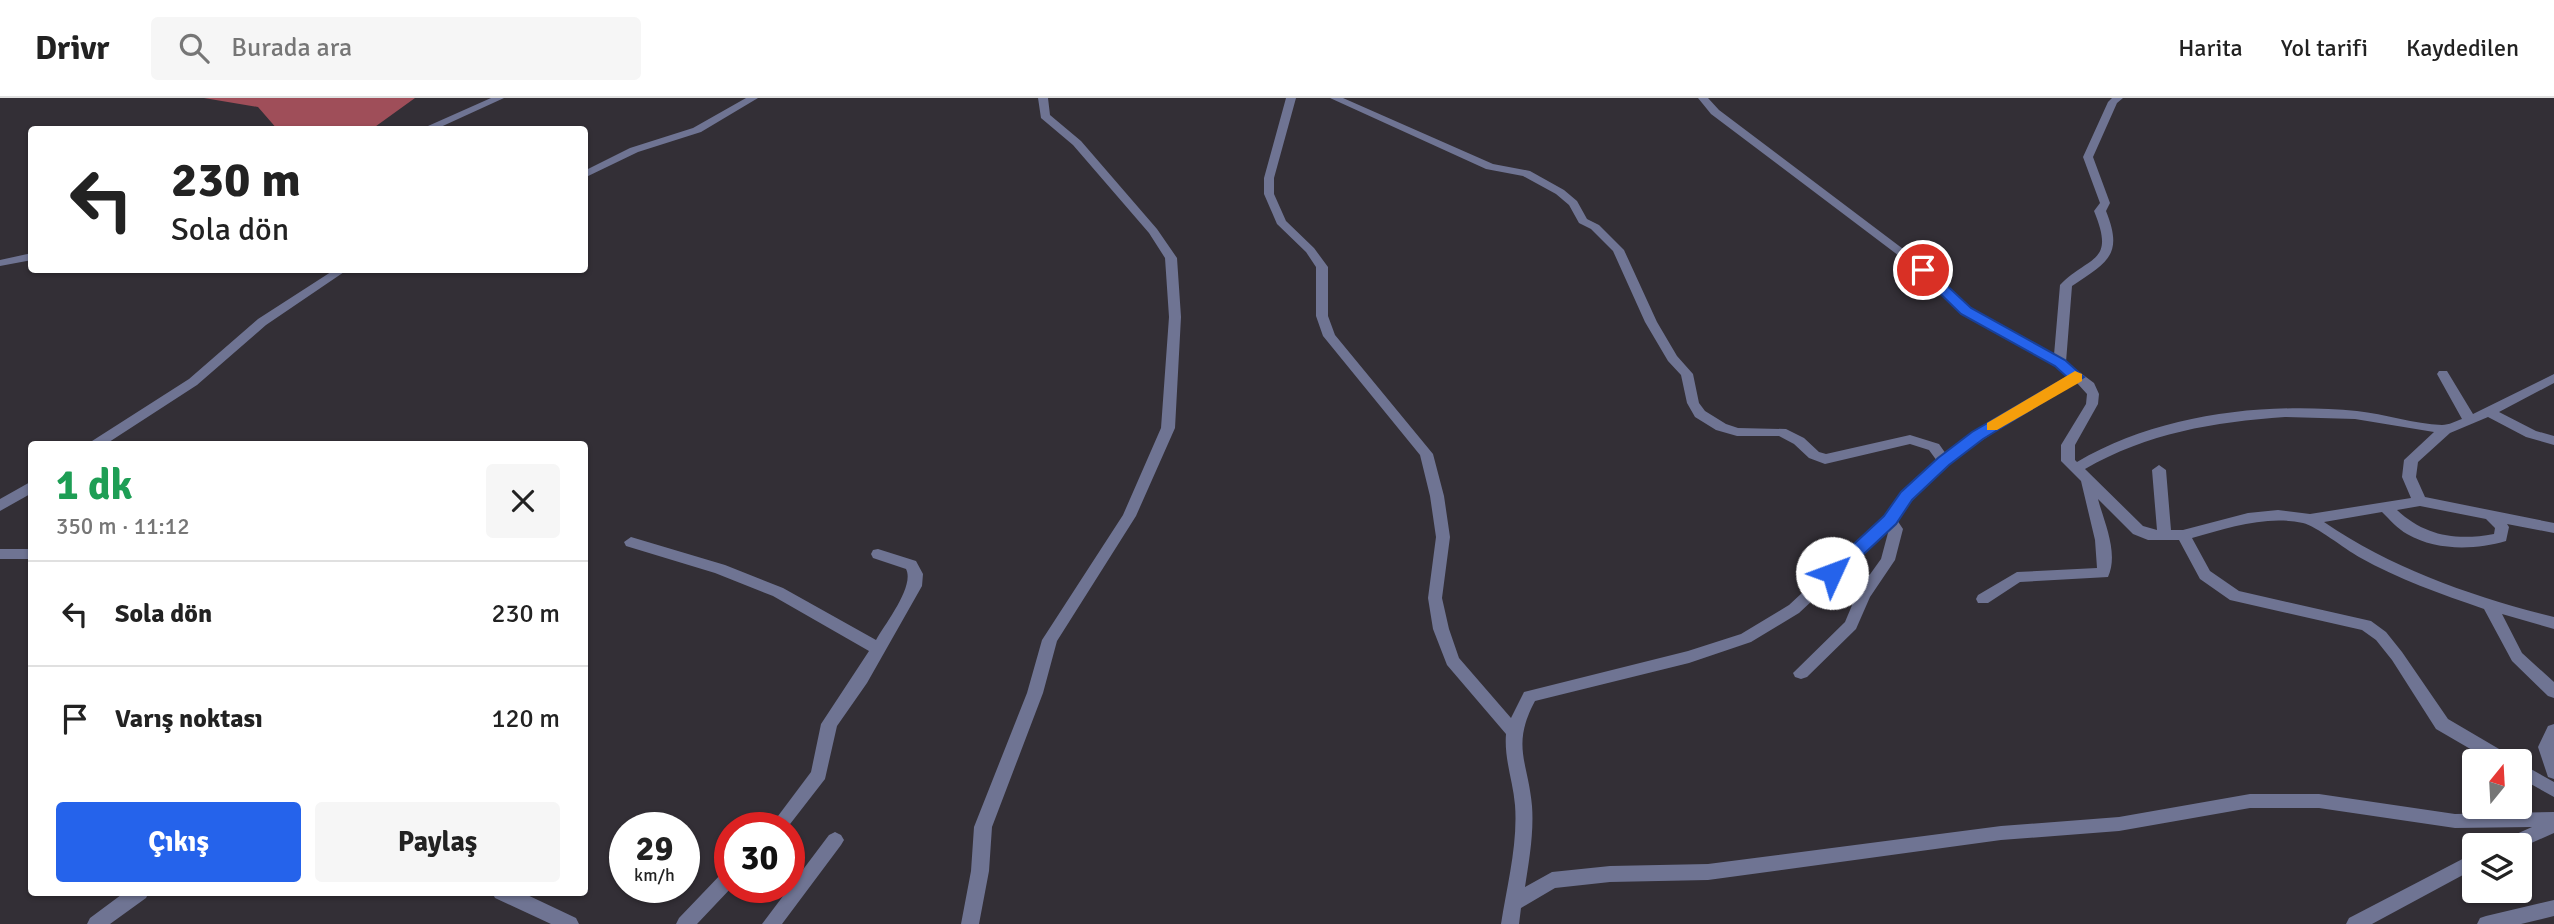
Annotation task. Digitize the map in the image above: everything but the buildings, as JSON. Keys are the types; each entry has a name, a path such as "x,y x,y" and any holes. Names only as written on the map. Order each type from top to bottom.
{"street":[{"path":"433,126 499,98"},
{"path":"588,172 634,150 697,130 753,98"},
{"path":"970,924 980,871 983,827 1034,693 1051,640 1129,516 1168,428 1175,307 1171,258 1153,231 1077,144 1045,116 1043,98"},
{"path":"1291,98 1269,178 1273,208 1281,222 1310,250 1322,267 1322,316 1329,335 1426,454 1437,496 1443,537 1435,598 1441,629 1452,661 1513,731"},
{"path":"1335,98 1490,167 1526,173 1573,203 1583,221 1595,227 1618,250 1651,323 1672,358 1687,374 1693,403 1700,414 1721,427 1737,432 1781,432 1799,441 1814,455 1825,459 1910,439 1934,447 1944,462"},
{"path":"2060,363 2066,285 2106,257 2109,247 2111,234 2100,212 2105,203 2088,157 2113,102 2118,98"},
{"path":"1706,99 1715,112 1923,270 1966,311 2060,363 2089,386 2093,394 2092,404 2068,445 2068,461 2138,530 2148,535 2183,535 2248,518 2278,515 2310,519 2420,501 2554,528"},
{"path":"0,262 28,257"},
{"path":"102,441 192,382 262,322 336,273"},
{"path":"2442,374 2470,421"},
{"path":"1510,924 1524,821 1514,766 1513,731 1530,696 1689,657 1746,638 1794,609 1890,520 1907,496 1944,462 1978,436 2077,377"},
{"path":"2420,501 2409,477 2411,460 2445,429 2470,421 2554,378"},
{"path":"2487,411 2531,434 2554,441"},
{"path":"2081,475 2094,456 2196,421 2266,415 2354,415 2445,429"},
{"path":"2159,470 2164,535"},
{"path":"1983,599 2017,578 2103,573 2102,546 2081,475"},
{"path":"0,506 28,488"},
{"path":"2384,506 2412,530 2463,540 2489,541 2501,537 2501,527 2490,514"},
{"path":"2310,519 2365,556 2488,605 2554,623"},
{"path":"1801,673 1850,625 1863,595 1888,560 1896,529 1890,520"},
{"path":"2183,535 2205,575 2235,596 2366,625 2381,636 2397,656 2442,724 2485,749"},
{"path":"631,542 720,569 778,592 879,649"},
{"path":"0,554 28,554"},
{"path":"789,812 819,774 829,724 879,649 915,586 916,574 911,565 877,554"},
{"path":"2488,605 2517,657 2554,692"},
{"path":"2554,731 2546,747 2554,772"},
{"path":"2532,777 2554,790"},
{"path":"1513,904 1552,880 1610,874 1709,873 2001,833 2119,824 2250,801 2319,801 2455,821 2554,819"},
{"path":"2532,835 2554,825"},
{"path":"771,924 835,840"},
{"path":"2356,924 2462,867"},
{"path":"685,924 714,894"},
{"path":"96,924 134,896"},
{"path":"509,896 570,924"},
{"path":"2486,924 2554,908"}],"shaded area":[{"path":"204,98 415,98 376,126 275,126 258,107"}],"slow traffic":[{"path":"1992,427 2077,377 2075,376"}],"route":[{"path":"1832,573 1890,520 1907,496 1944,462 1978,436 2077,377 2060,363 1966,311 1951,300 1923,270"}]}
